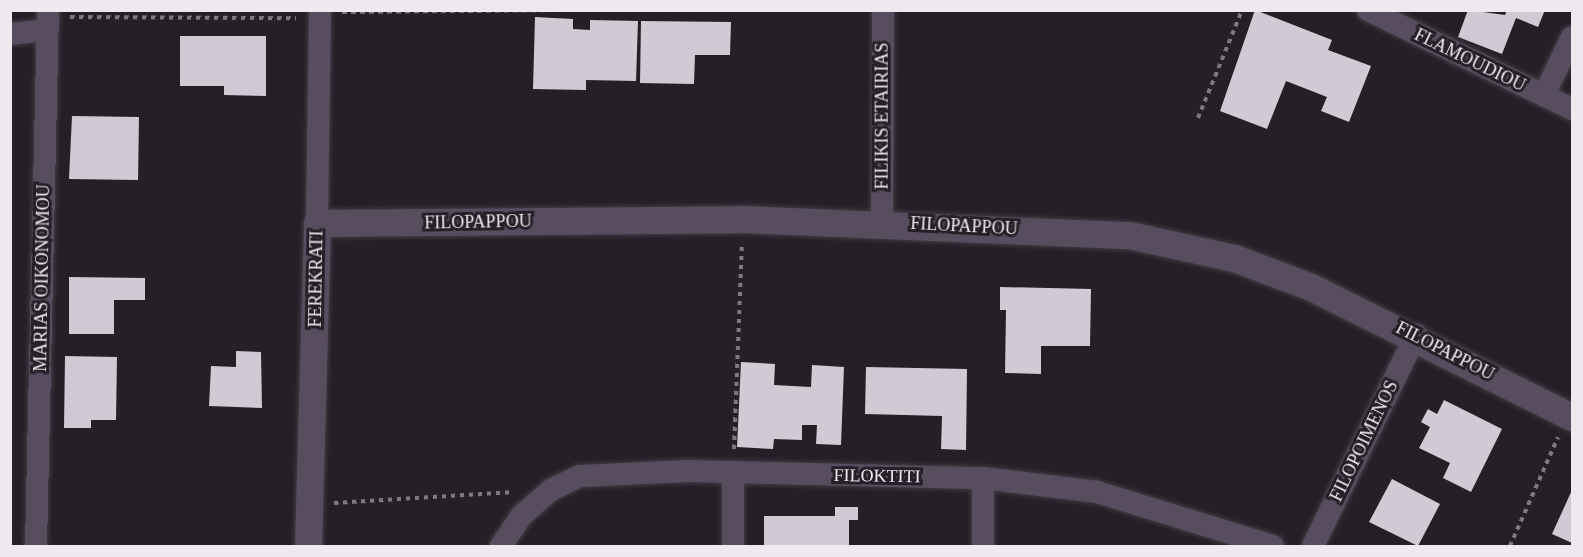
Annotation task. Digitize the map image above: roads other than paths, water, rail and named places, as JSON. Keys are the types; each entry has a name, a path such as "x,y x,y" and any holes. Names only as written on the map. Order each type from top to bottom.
{"street":[{"name":"FILIKIS ETAIRIAS","path":"882,10 882,222"},
{"name":"FLAMOUDIOU","path":"1368,10 1572,109"},
{"name":"FEREKRATI","path":"308,546 320,11"},
{"path":"10,34 48,19"},
{"name":"MARIAS OIKONOMOU","path":"36,546 48,19"},
{"path":"1544,95 1572,37"},
{"name":"FILOPAPPOU","path":"317,223 742,219 882,222 1128,235 1234,258 1311,286 1416,336 1570,416"},
{"name":"FILOPOIMENOS","path":"1313,546 1416,336"},
{"path":"733,472 733,546"},
{"name":"FILOKTITI","path":"501,546 521,516 551,490 580,476 733,472 983,478 1097,492 1273,546"},
{"path":"983,478 983,546"}]}
